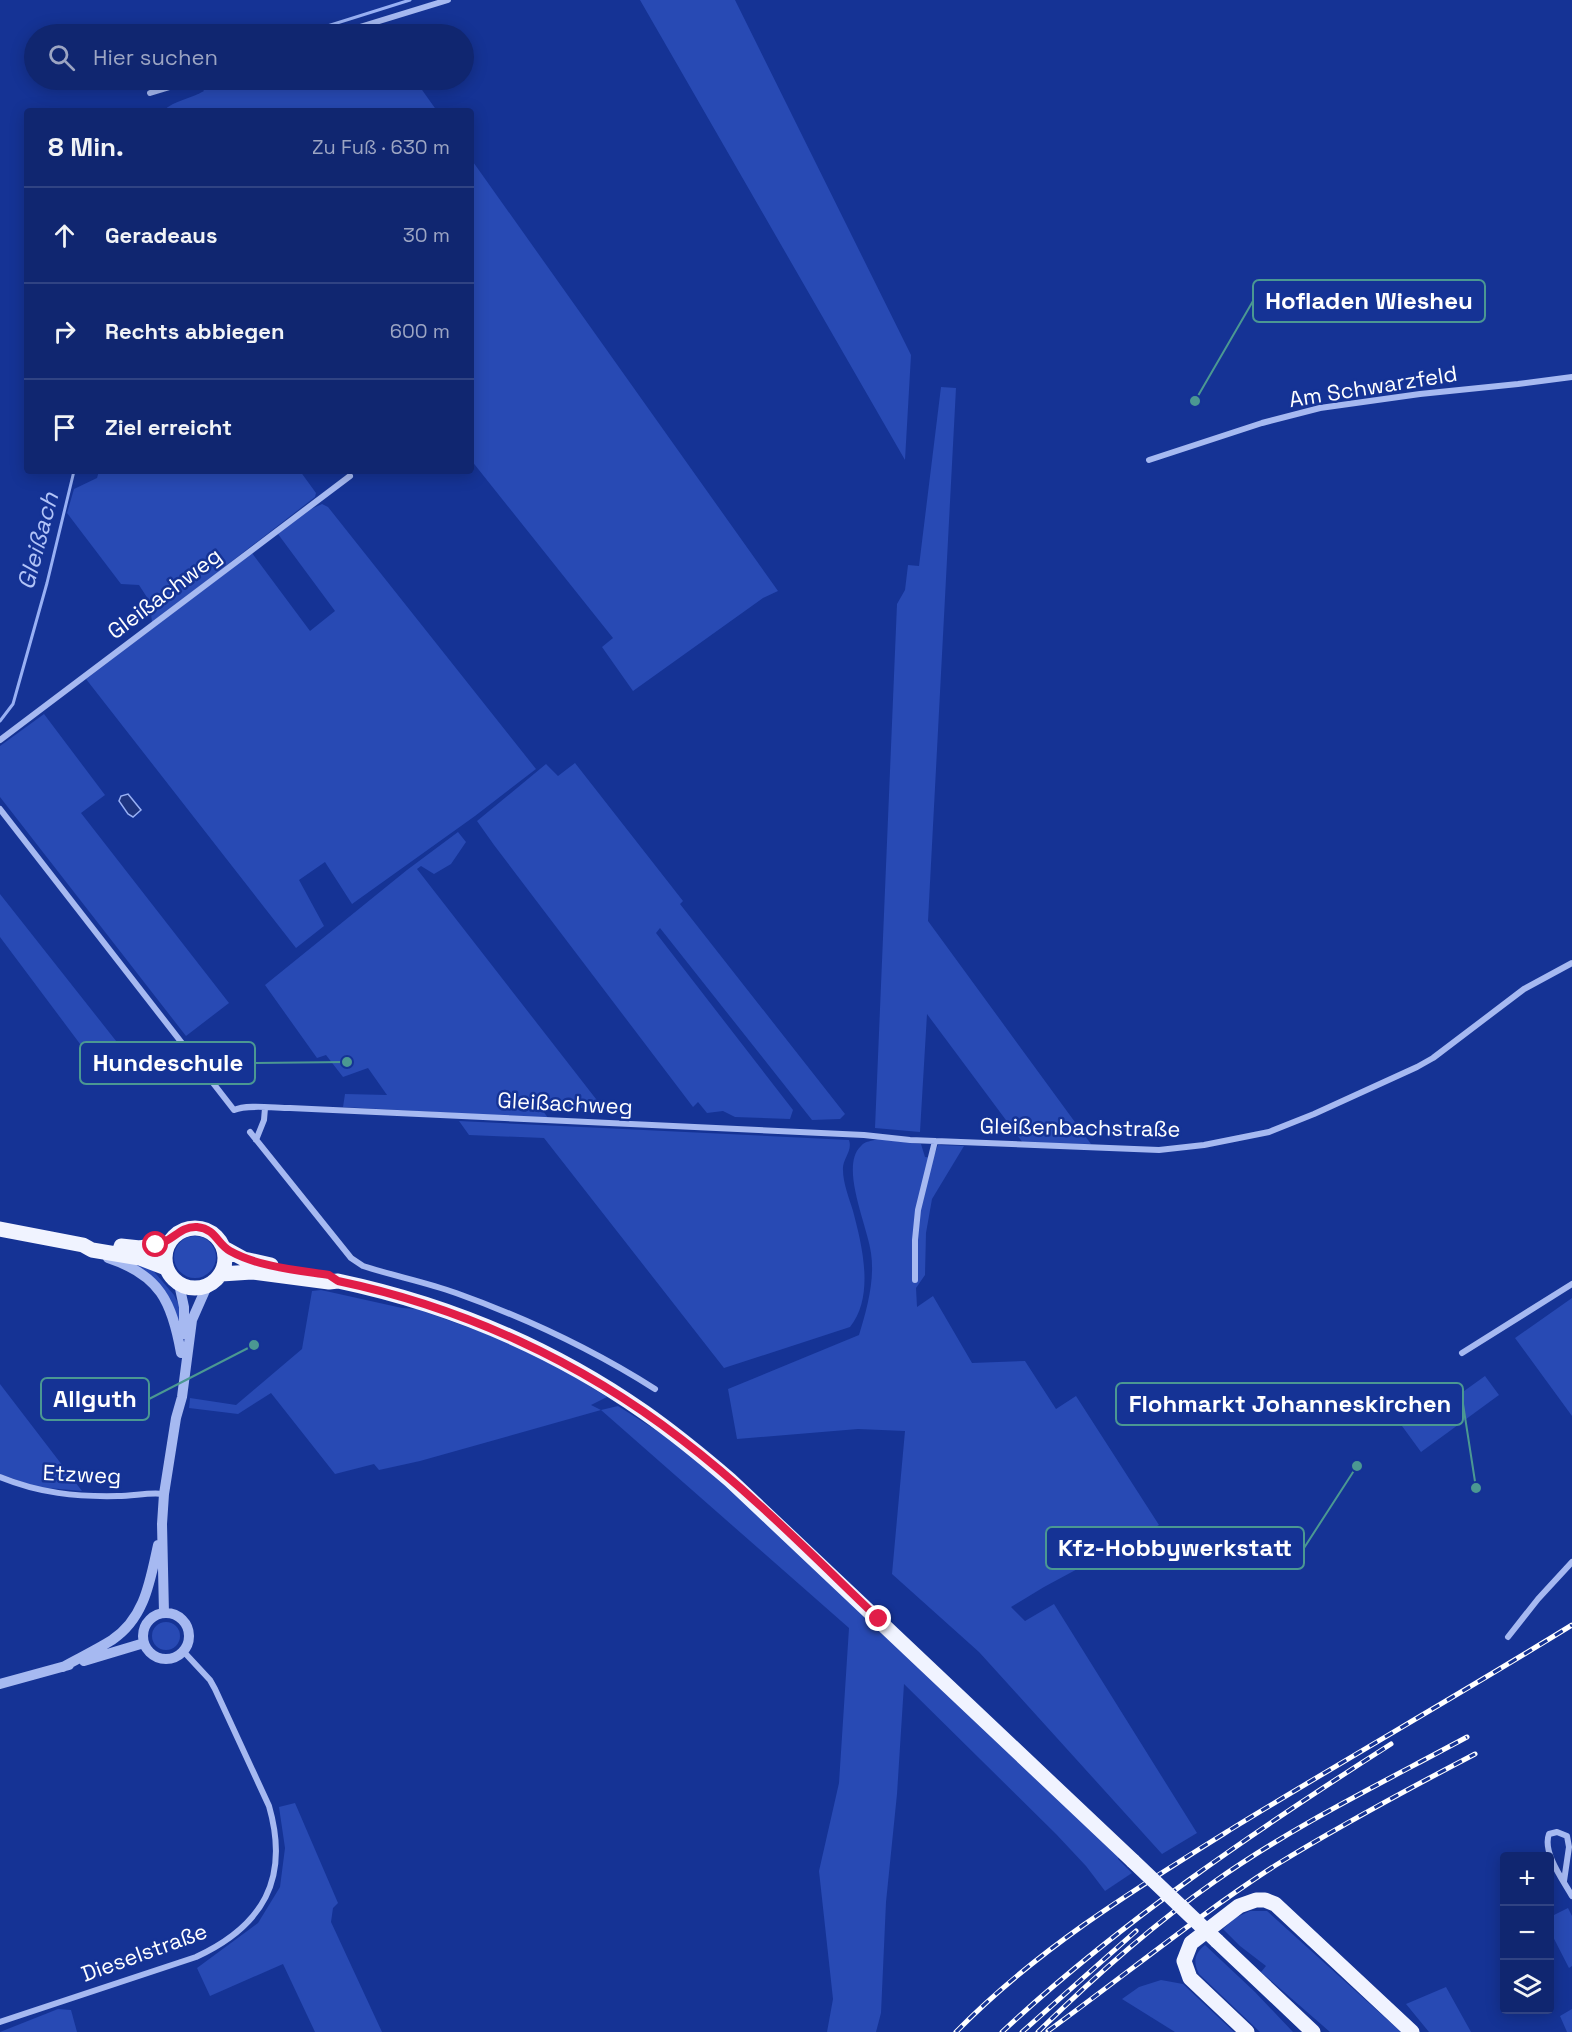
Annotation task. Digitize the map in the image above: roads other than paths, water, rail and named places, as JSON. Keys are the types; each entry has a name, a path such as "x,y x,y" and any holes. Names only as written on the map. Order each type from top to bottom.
{"main road":[{"path":"198,1227 209,1230 224,1248 226,1257 221,1274 207,1286 197,1288 179,1284 166,1268 164,1255 168,1243 186,1228 198,1227"},
{"path":"0,1229 140,1258 166,1268"},
{"path":"88,1248 93,1243 140,1248 168,1243"},
{"path":"224,1248 251,1261 329,1275 338,1281 407,1299 488,1327 543,1352 607,1387 682,1439 739,1488 1313,2032"},
{"path":"221,1274 252,1272 329,1282 338,1281"},
{"path":"1246,2032 1190,1978 1184,1961 1191,1943 1239,1906 1256,1900 1266,1900 1275,1904 1412,2032"}],"street":[{"path":"370,24 448,0"},
{"path":"150,93 160,90"},
{"name":"Am Schwarzfeld","path":"1149,460 1262,423 1320,408 1572,377"},
{"name":"Gleißachweg","path":"0,740 350,476"},
{"name":"Gleißachweg","path":"0,809 234,1110 242,1106 302,1108 864,1135"},
{"name":"Gleißenbachstraße","path":"864,1135 935,1141 1159,1150 1204,1145 1269,1131 1314,1114 1417,1067 1433,1058 1524,989 1572,963"},
{"path":"256,1140 264,1120 265,1108"},
{"path":"250,1132 351,1258 363,1266 455,1293 553,1332 587,1348 655,1389"},
{"path":"915,1280 918,1210 935,1141"},
{"path":"88,1248 98,1255 121,1262 140,1272 153,1283 171,1311 181,1353"},
{"path":"176,1418 176,1396 184,1327 184,1307 179,1284"},
{"path":"1462,1353 1572,1284"},
{"path":"164,1612 162,1524 164,1494 176,1418 182,1397 192,1320 207,1286"},
{"name":"Etzweg","path":"0,1477 48,1493 111,1496 164,1494"},
{"path":"63,1667 114,1639 141,1608 162,1524"},
{"path":"1508,1637 1538,1599 1572,1562"},
{"path":"164,1612 178,1616 188,1626 190,1639 184,1652 172,1659 158,1658 147,1649 144,1643 143,1636 147,1623 164,1612"},
{"path":"0,1684 144,1643"},
{"name":"Dieselstraße","path":"0,2022 196,1958 215,1949 246,1926 269,1892 275,1869 276,1852 275,1826 269,1806 215,1689 210,1680 184,1652"},
{"path":"1564,1881 1569,1846 1567,1836 1557,1832 1549,1834 1546,1842 1547,1851 1572,1896"}],"waterway":[{"name":"Gleißach","path":"334,24 410,0"},
{"name":"Gleißach","path":"0,721 13,704 47,583 73,474"}],"railway":[{"path":"956,2032 987,2002 1053,1947 1124,1897 1233,1828 1572,1625"},
{"path":"1038,2032 1123,1953 1214,1882 1306,1824 1467,1737"},
{"path":"1002,2032 1093,1953 1190,1879 1391,1744"},
{"path":"1048,2031 1189,1925 1276,1865 1475,1754"},
{"path":"1022,2032 1136,1931"}],"place":[{"name":"Hofladen Wiesheu","path":"1195,401"},
{"name":"Hundeschule","path":"347,1062"},
{"name":"Allguth","path":"254,1345"},
{"name":"Kfz-Hobbywerkstatt","path":"1357,1466"},
{"name":"Flohmarkt Johanneskirchen","path":"1476,1488"}]}
